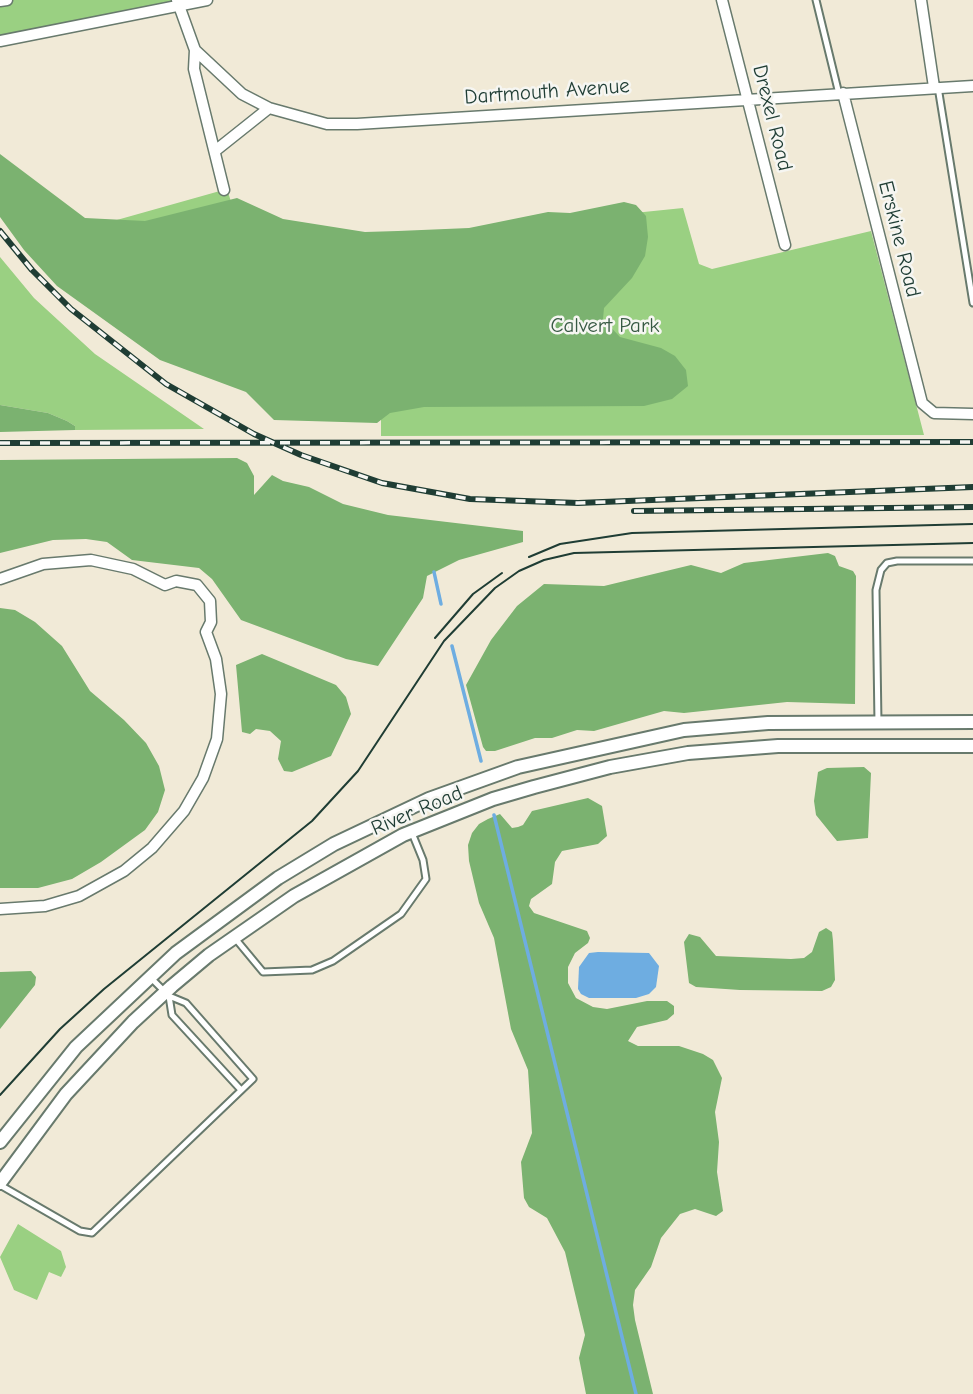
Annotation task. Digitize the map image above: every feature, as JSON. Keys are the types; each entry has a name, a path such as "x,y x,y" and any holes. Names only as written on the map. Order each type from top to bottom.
{"street":[{"path":"0,1 7,0"},
{"path":"0,41 178,3 207,0"},
{"name":"Drexel Road","path":"722,0 785,245"},
{"path":"921,0 936,87"},
{"name":"Dartmouth Avenue","path":"178,3 195,50 242,94 268,108 299,119 357,124 973,86"},
{"path":"195,50 194,69 224,190"},
{"name":"Erskine Road","path":"841,93 919,394 927,410 934,413 973,414"},
{"path":"215,151 268,108"},
{"path":"0,579 43,564 91,560 123,565 165,585 176,582 197,585 210,601 211,622 206,632 216,659 221,694 216,739 203,778 184,811 152,848 124,871 79,895 46,906 0,909"},
{"name":"River Road","path":"0,1142 76,1047 149,976 222,916 299,865 380,821 471,783 573,753 684,730 768,723 973,723"},
{"name":"River Road","path":"0,1184 66,1094 133,1022 234,937 319,880 411,832 493,799 534,787 610,767 688,753 778,746 973,746"}],"lane":[{"path":"816,0 841,93"},
{"path":"936,87 973,303"},
{"path":"878,723 876,590 881,569 887,563 897,561 973,561"},
{"path":"234,937 263,972 313,970 333,961 401,914 426,879 423,860 411,832"},
{"path":"0,1184 80,1231 92,1233 253,1079 186,1003 167,995 149,976"},
{"path":"167,995 172,1015 242,1090"}],"green space":[{"path":"208,0 0,41 0,2"},
{"path":"0,154 85,218 145,221 237,198 283,219 365,232 469,228 548,212 570,213 624,202 636,205 646,216 648,237 645,256 632,278 604,308 603,319 620,337 661,348 675,356 686,370 688,386 672,399 644,406 424,407 390,413 377,423 274,420 246,392 160,360 57,286 24,250 0,217"},
{"name":"Calvert Park","path":"227,189 239,227 369,240 683,208 699,264 712,269 871,231 924,435 381,436 381,337 99,225"},
{"path":"0,257 34,298 95,354 204,429 75,430 75,426 48,413 0,405"},
{"path":"0,405 48,413 75,426 75,430 0,432"},
{"path":"237,458 247,463 254,476 254,495 272,475 283,481 309,487 343,504 388,515 523,531 523,542 459,560 427,576 423,598 378,666 346,659 241,620 212,579 199,568 132,560 107,542 86,539 53,540 0,553 0,460"},
{"path":"828,553 835,556 839,566 853,571 856,576 855,704 787,702 684,713 664,711 594,731 577,730 552,738 535,738 495,751 486,751 483,747 466,685 491,640 517,606 544,584 604,586 691,565 721,573 744,563"},
{"path":"0,608 15,610 35,622 62,646 90,691 146,743 159,766 165,790 158,812 145,830 72,879 38,888 0,888"},
{"path":"262,654 336,685 346,697 351,714 331,756 292,772 284,771 278,759 281,741 270,731 256,729 250,734 242,732 236,665"},
{"path":"864,767 871,773 868,838 837,841 816,815 814,801 818,772 827,768"},
{"path":"588,798 602,806 607,836 598,844 562,851 555,862 552,884 531,899 529,906 534,913 587,931 590,938 588,943 575,953 568,967 568,983 576,998 593,1007 607,1009 647,1001 667,1001 674,1006 674,1014 667,1020 637,1027 628,1041 638,1046 679,1046 703,1054 713,1060 722,1078 715,1112 719,1142 717,1172 723,1211 716,1216 695,1209 680,1214 661,1238 651,1267 635,1290 635,1320 653,1394 586,1394 579,1358 585,1335 565,1252 547,1218 529,1207 524,1198 521,1162 532,1133 528,1070 511,1029 494,938 479,903 469,861 468,845 472,833 479,824 488,819 500,814 512,828 518,827 523,825 532,811"},
{"path":"826,928 832,932 835,980 831,987 822,991 740,990 696,987 689,983 684,942 689,934 700,937 716,956 791,959 804,958 812,952 819,932"},
{"path":"31,971 36,977 35,985 0,1029 0,972"},
{"path":"18,1224 61,1251 66,1267 61,1277 49,1272 37,1300 14,1290 0,1257"}],"water":[{"path":"589,953 649,953 659,966 656,987 649,994 636,998 589,998 581,994 578,989 579,967"}],"waterway":[{"path":"434,572 441,604"},
{"path":"452,646 481,761"},
{"path":"494,815 636,1394"}],"tram line":[{"path":"529,557 560,544 632,533 973,524"},
{"path":"0,1095 60,1029 104,989 312,821 358,771 444,641 495,588 519,571 544,560 574,553 973,543"},
{"path":"435,638 473,594 502,573"}],"railway":[{"path":"0,231 32,270 71,309 166,384 254,434 301,455 382,483 470,499 578,503 973,487"},
{"path":"0,443 973,442"},
{"path":"634,511 973,507"}]}
